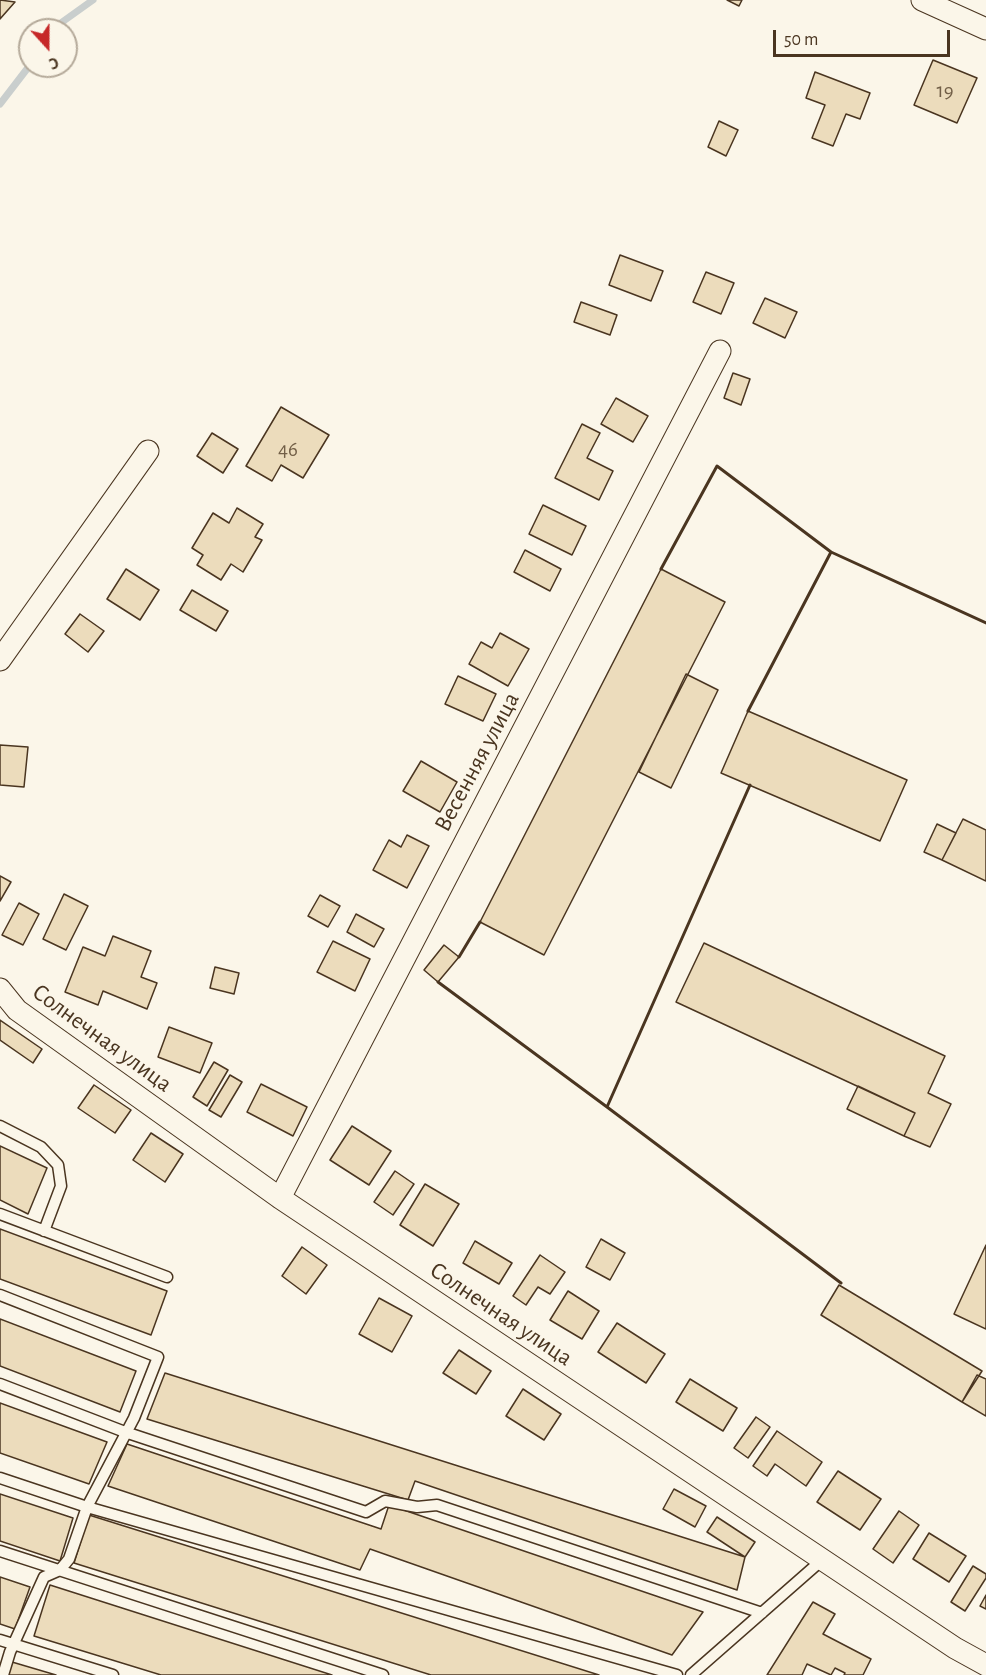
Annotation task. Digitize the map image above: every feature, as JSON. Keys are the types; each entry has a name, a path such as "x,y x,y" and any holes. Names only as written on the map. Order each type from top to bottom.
{"street":[{"path":"922,0 986,29"},
{"name":"Весенняя улица","path":"280,1198 720,351"},
{"path":"0,660 148,450"},
{"name":"Солнечная улица","path":"0,989 17,1010 280,1198 955,1648 986,1665"}],"lane":[{"path":"0,1126 41,1147 58,1165 61,1186 44,1231"},
{"path":"0,1214 167,1277"},
{"path":"0,1295 158,1357 151,1380 87,1507 69,1559 60,1570 44,1577 3,1675"},
{"path":"0,1384 125,1432 366,1512 385,1501 417,1507 437,1505 762,1613"},
{"path":"0,1478 87,1507 677,1675"},
{"path":"0,1551 383,1675"},
{"path":"691,1675 822,1560"},
{"path":"0,1640 113,1675"}],"building":[{"path":"0,0 15,2 0,19"},
{"path":"727,0 742,0 739,6"},
{"path":"933,60 977,78 957,123 914,105"},
{"path":"815,72 870,93 860,119 846,114 833,146 812,138 825,105 806,98"},
{"path":"719,121 738,130 726,156 708,147"},
{"path":"620,255 663,271 651,301 609,285"},
{"path":"706,272 734,283 721,314 693,302"},
{"path":"765,298 797,312 785,338 753,323"},
{"path":"581,302 617,315 610,335 574,322"},
{"path":"733,373 750,379 741,405 724,398"},
{"path":"616,398 648,416 633,442 601,424"},
{"path":"281,407 329,435 303,478 281,465 272,481 246,466"},
{"path":"582,424 600,433 587,458 613,471 599,500 555,478"},
{"path":"212,433 238,449 223,473 197,456"},
{"path":"543,505 586,526 572,555 529,534"},
{"path":"237,508 263,524 255,537 262,540 243,572 231,564 221,580 197,565 203,555 192,548 213,513 229,523"},
{"path":"525,550 561,569 550,591 514,572"},
{"path":"126,569 159,590 140,620 107,599"},
{"path":"661,569 725,602 544,955 480,922"},
{"path":"192,590 228,611 216,631 180,610"},
{"path":"80,614 104,631 88,652 65,634"},
{"path":"500,633 529,649 508,686 469,664 481,642 492,648"},
{"path":"686,674 718,690 671,788 639,772"},
{"path":"458,676 496,694 483,721 445,704"},
{"path":"748,711 907,780 880,841 721,773"},
{"path":"0,745 28,747 24,787 0,785"},
{"path":"421,761 457,782 440,812 403,791"},
{"path":"963,819 986,830 986,881 942,860"},
{"path":"937,824 956,833 942,860 924,852"},
{"path":"407,835 429,846 407,888 373,870 389,840 401,847"},
{"path":"0,876 11,882 0,901"},
{"path":"64,894 88,906 66,950 43,939"},
{"path":"320,895 340,906 328,927 308,916"},
{"path":"19,903 39,914 23,945 2,935"},
{"path":"356,914 384,929 374,947 347,932"},
{"path":"113,936 151,951 141,977 157,983 147,1009 103,991 98,1005 65,992 83,947 105,956"},
{"path":"333,941 370,959 355,991 317,972"},
{"path":"704,943 945,1056 928,1093 951,1104 930,1147 904,1136 915,1113 676,1002"},
{"path":"444,945 459,957 438,982 424,970"},
{"path":"215,967 239,973 234,994 210,988"},
{"path":"0,1020 42,1049 33,1063 0,1040"},
{"path":"169,1027 212,1043 200,1073 158,1057"},
{"path":"214,1062 228,1070 207,1106 193,1097"},
{"path":"230,1075 242,1082 221,1117 209,1110"},
{"path":"261,1084 307,1107 293,1136 247,1112"},
{"path":"94,1085 131,1110 115,1133 78,1108"},
{"path":"858,1086 915,1113 904,1136 847,1109"},
{"path":"352,1126 391,1151 369,1185 330,1160"},
{"path":"151,1133 183,1154 165,1182 133,1160"},
{"path":"0,1146 47,1168 28,1214 0,1200"},
{"path":"395,1171 414,1184 393,1215 374,1202"},
{"path":"425,1184 459,1204 433,1246 400,1225"},
{"path":"0,1229 167,1291 151,1335 0,1279"},
{"path":"601,1239 625,1253 610,1280 586,1267"},
{"path":"475,1241 512,1263 499,1284 463,1263"},
{"path":"986,1245 986,1329 954,1314"},
{"path":"302,1247 327,1265 306,1294 282,1276"},
{"path":"540,1255 565,1272 550,1294 538,1287 526,1305 513,1296"},
{"path":"839,1285 982,1371 962,1402 821,1315"},
{"path":"568,1291 599,1311 582,1339 550,1320"},
{"path":"379,1298 412,1316 392,1352 359,1334"},
{"path":"0,1319 136,1371 120,1412 0,1366"},
{"path":"617,1323 665,1354 646,1383 598,1352"},
{"path":"459,1350 491,1371 476,1394 443,1373"},
{"path":"165,1373 745,1557 737,1590 415,1481 408,1500 147,1419"},
{"path":"977,1375 986,1379 986,1416 962,1402"},
{"path":"690,1379 737,1408 723,1431 676,1402"},
{"path":"523,1389 561,1414 544,1440 506,1416"},
{"path":"0,1403 107,1442 89,1484 0,1453"},
{"path":"756,1417 770,1427 748,1458 734,1448"},
{"path":"777,1431 822,1462 806,1486 775,1464 767,1476 753,1466"},
{"path":"127,1444 381,1529 389,1505 703,1612 672,1655 370,1549 360,1570 108,1486"},
{"path":"838,1471 881,1499 860,1530 817,1502"},
{"path":"674,1489 706,1506 695,1527 663,1509"},
{"path":"0,1494 73,1518 60,1561 0,1541"},
{"path":"899,1511 919,1525 893,1563 873,1549"},
{"path":"89,1515 599,1675 431,1675 74,1563"},
{"path":"717,1517 755,1542 745,1557 707,1532"},
{"path":"929,1533 966,1556 949,1582 913,1559"},
{"path":"973,1566 986,1574 986,1578 965,1611 951,1602"},
{"path":"0,1577 30,1587 15,1629 0,1624"},
{"path":"50,1585 332,1675 161,1675 34,1636"},
{"path":"986,1595 986,1609 980,1606"},
{"path":"813,1602 835,1614 823,1634 871,1659 863,1675 844,1675 845,1673 835,1668 831,1675 807,1664 802,1675 767,1675"},
{"path":"12,1662 56,1675 8,1675"}],"waterway":[{"path":"68,18 93,0"},
{"path":"0,104 20,78"}],"wall":[{"path":"661,569 717,466 831,552"},
{"path":"748,711 831,552 986,623"},
{"path":"438,982 607,1107 750,785"},
{"path":"459,957 480,922"},
{"path":"607,1107 841,1283"}]}
